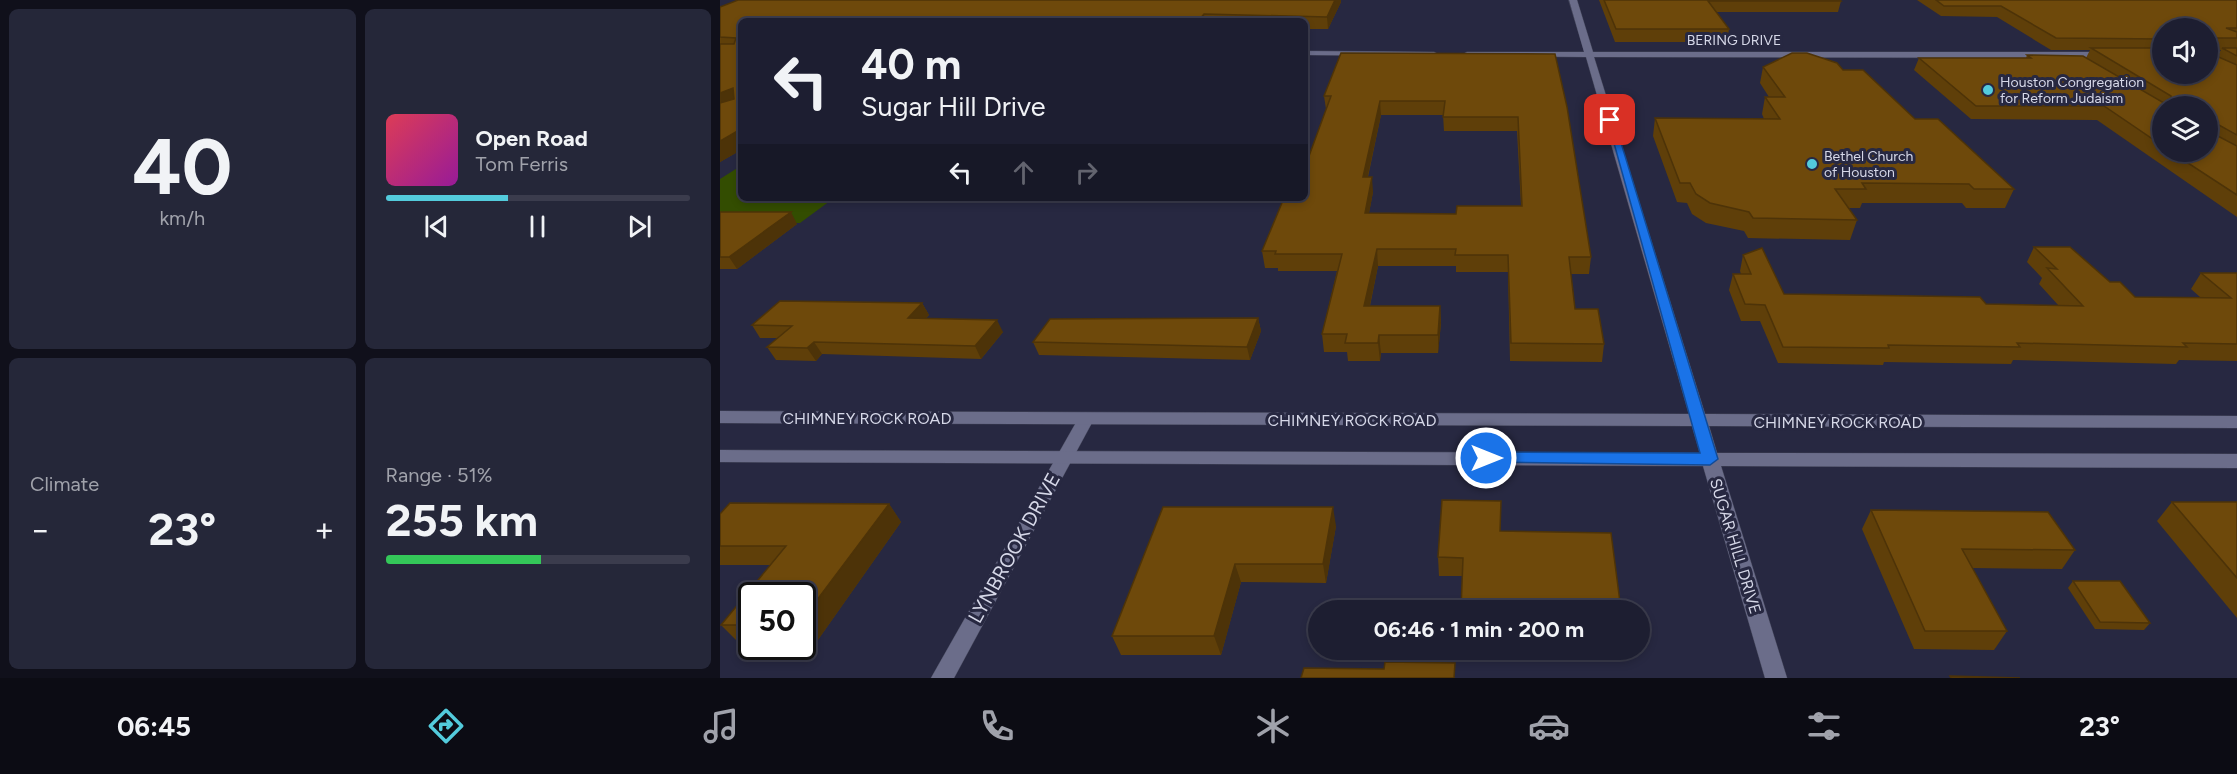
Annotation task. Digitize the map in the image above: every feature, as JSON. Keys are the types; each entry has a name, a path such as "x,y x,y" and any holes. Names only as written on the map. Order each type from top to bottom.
{"street":[{"name":"SUGAR HILL DRIVE","path":"1573,0 1776,678"},
{"path":"1308,53 1448,54"},
{"name":"BERING DRIVE","path":"1459,54 2117,55"},
{"path":"2067,55 2085,67"},
{"path":"2218,55 2237,55"},
{"name":"CHIMNEY ROCK ROAD","path":"720,417 2237,422"},
{"name":"LYNBROOK DRIVE","path":"942,678 1086,419"},
{"path":"720,456 2237,461"}],"green space":[{"path":"738,168 738,201 830,201 800,223 720,223 720,179"}],"building":[{"path":"738,0 1335,0 1327,17 1204,14 1201,18 738,18 738,131 720,141 720,103 734,99 733,88 720,93 720,44 734,44 736,38 720,37 720,7"},
{"path":"1604,0 1841,1 1708,1 1729,29 1616,29"},
{"path":"1936,0 2237,0 2237,28 2226,28 2237,32 2237,38 2218,38 2218,18 2152,18 2152,39 2056,38 2001,6 1944,6"},
{"path":"2091,48 2152,48 2152,84 2218,84 2218,57 2237,65 2237,135 2218,125 2218,96 2171,96"},
{"path":"2222,48 2237,48 2237,56"},
{"path":"1341,53 1555,54 1567,107 1591,257 1569,257 1575,309 1598,309 1604,344 1511,343 1508,255 1455,255 1456,249 1377,249 1364,306 1440,306 1438,335 1379,335 1378,343 1345,343 1347,334 1322,334 1342,254 1275,254 1276,251 1262,251 1283,201 1308,201 1308,159 1331,96 1324,96","holes":["1380,101 1445,101 1443,117 1518,117 1522,206 1457,206 1456,214 1365,213 1372,177 1363,177"]},
{"name":"Bethel Church of Houston","path":"1792,53 1807,53 1837,63 1843,70 1863,70 1915,119 1938,119 2014,189 1974,189 1969,184 1862,183 1866,189 1835,189 1857,220 1753,218 1749,212 1710,203 1696,194 1690,183 1680,183 1655,118 1780,119 1765,97 1785,97 1763,67"},
{"path":"2027,55 2083,56 2152,96 2152,139 2104,106 1976,106 1919,58 2031,58"},
{"path":"2218,136 2237,146 2237,195 2186,162 2218,162"},
{"path":"720,212 791,212 729,257 720,257"},
{"path":"2034,247 2070,247 2110,282 2120,282 2135,297 2231,298 2201,273 2237,273 2237,344 2183,343 2187,347 2017,343 2020,347 1888,345 1889,348 1783,347 1765,305 1745,304 1733,274 1751,274 1743,255 1762,248 1784,294 1980,297 1986,304 2083,306 2047,268 2057,269"},
{"path":"780,301 922,303 908,318 997,320 975,346 814,342 807,348 767,347 792,326 752,325"},
{"path":"1258,318 1247,347 1033,342 1050,319"},
{"path":"1442,500 1501,501 1500,531 1611,533 1620,600 1461,600 1463,558 1438,557"},
{"path":"2172,502 2237,502 2237,578"},
{"path":"730,503 889,504 816,601 816,582 756,582 786,546 720,546 720,514"},
{"path":"1163,507 1333,507 1323,564 1235,564 1214,636 1112,636"},
{"path":"1871,510 2048,512 2075,550 1962,549 2007,631 1925,631"},
{"path":"2073,581 2120,581 2150,623 2100,622"},
{"path":"738,604 738,625 721,625"},
{"path":"1385,662 1455,663 1454,678 1301,678 1304,668 1384,669"},
{"path":"1950,676 2020,678 1951,678"}],"place":[{"name":"Houston Congregation for Reform Judaism","path":"1988,90"},
{"name":"Bethel Church of Houston","path":"1812,164"}],"route":[{"path":"1486,458 1710,459 1610,120"}]}
